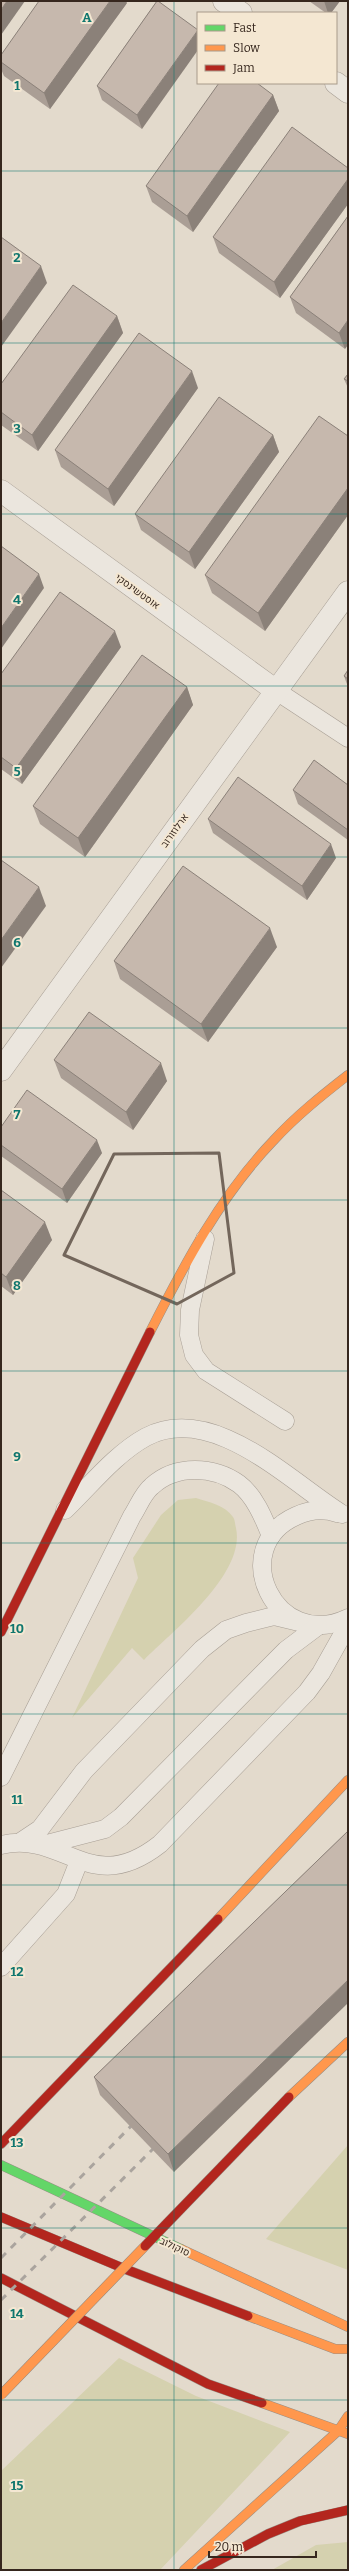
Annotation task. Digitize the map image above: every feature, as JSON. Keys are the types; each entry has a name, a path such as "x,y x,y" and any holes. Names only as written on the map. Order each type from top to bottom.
{"main road":[{"path":"1,1632 161,1310 207,1230 237,1185 278,1133 324,1091 348,1075"},
{"path":"1,2144 149,1993 348,1780"},
{"path":"1,2395 289,2098 348,2042"},
{"name":"סוקולוב","path":"1,2165 348,2327"},
{"path":"1,2217 164,2285 218,2303 335,2349 348,2349"},
{"path":"1,2278 208,2384 348,2434"},
{"path":"184,2570 338,2431 348,2416"},
{"path":"201,2570 268,2534 300,2521 348,2510"}],"street":[{"path":"224,1 240,12"},
{"path":"337,84 348,92"},
{"name":"אוסטשינסקי","path":"1,491 275,690"},
{"name":"ארלוזורוב","path":"1,1070 275,690 348,592"}],"lane":[{"path":"275,690 348,738"},
{"path":"207,1230 190,1310 189,1335 194,1355 206,1371 284,1421"},
{"path":"58,1517 116,1459 146,1437 169,1430 191,1428 217,1434 247,1449 345,1516"},
{"path":"1,1777 132,1516 150,1486 166,1475 182,1471 199,1470 220,1474 240,1485 254,1503 271,1536"},
{"path":"299,1622 281,1612 268,1594 262,1571 265,1547 271,1536 286,1521 307,1511 329,1510 345,1516"},
{"path":"22,1841 40,1829 84,1771 202,1649 226,1630 274,1616 318,1626 337,1624 348,1618"},
{"path":"1,1845 22,1841 43,1845 79,1861 106,1866 125,1864 146,1855 160,1844 307,1692 321,1673 348,1625"},
{"path":"43,1845 105,1829 121,1817 286,1650 318,1626"},
{"path":"1,1967 66,1894 79,1861"}],"highlighted area":[{"path":"219,1153 234,1273 177,1304 64,1255 114,1154"}],"shaded area":[{"path":"196,1498 221,1507 230,1513 234,1518 236,1528 236,1546 230,1564 219,1582 205,1600 188,1618 144,1660 132,1648 72,1718 138,1578 133,1558 161,1515 178,1500"},
{"path":"348,2145 348,2270 266,2239"},
{"path":"119,2358 196,2396 290,2432 160,2570 1,2570 1,2471"},
{"path":"348,2542 348,2570 272,2570 316,2545"}],"building":[{"path":"1,1 7,1 1,10"},
{"path":"39,1 110,1 44,93 1,62 1,55"},
{"path":"157,1 197,29 197,31 137,115 97,86"},
{"path":"218,84 258,84 273,95 187,216 146,186"},
{"path":"292,127 348,168 348,179 274,282 213,237"},
{"path":"348,216 348,320 339,333 290,297"},
{"path":"1,237 41,266 1,323"},
{"path":"73,285 117,316 32,435 1,412 1,384"},
{"path":"139,333 192,371 108,489 55,450"},
{"path":"348,374 348,381 344,379"},
{"path":"219,397 273,435 189,552 135,514"},
{"path":"319,416 348,436 348,488 258,613 205,575"},
{"path":"1,546 39,574 1,628"},
{"path":"60,592 115,631 16,768 1,757 1,674"},
{"path":"142,655 187,687 78,838 33,806"},
{"path":"348,670 348,679 344,676"},
{"path":"314,760 348,785 348,830 293,790"},
{"path":"238,777 331,844 302,886 208,819"},
{"path":"1,860 39,887 1,940"},
{"path":"183,866 270,928 201,1024 114,961"},
{"path":"89,1012 161,1063 126,1112 54,1060"},
{"path":"27,1090 97,1140 62,1189 1,1145 1,1127"},
{"path":"1,1190 45,1222 6,1277 1,1273"},
{"path":"348,1831 348,1980 168,2154 94,2077"}],"railway":[{"path":"1,2258 139,2118"},
{"path":"1,2300 160,2142"}],"traffic: fast":[{"path":"1,2165 181,2249"}],"traffic: slow":[{"path":"150,1332 190,1256 220,1207 237,1184 254,1162 291,1123 348,1075"},
{"path":"218,1919 348,1780"},
{"path":"289,2097 348,2042"},
{"path":"1,2395 145,2246"},
{"path":"181,2249 348,2327"},
{"path":"248,2316 335,2349 348,2349"},
{"path":"262,2403 348,2434"},
{"path":"184,2570 338,2431 348,2416"}],"traffic: jam":[{"path":"1,1632 150,1332"},
{"path":"1,2144 218,1919"},
{"path":"145,2246 289,2097"},
{"path":"1,2217 125,2269 248,2316"},
{"path":"1,2278 208,2384 262,2403"},
{"path":"201,2570 268,2534 300,2521 348,2510"}]}
